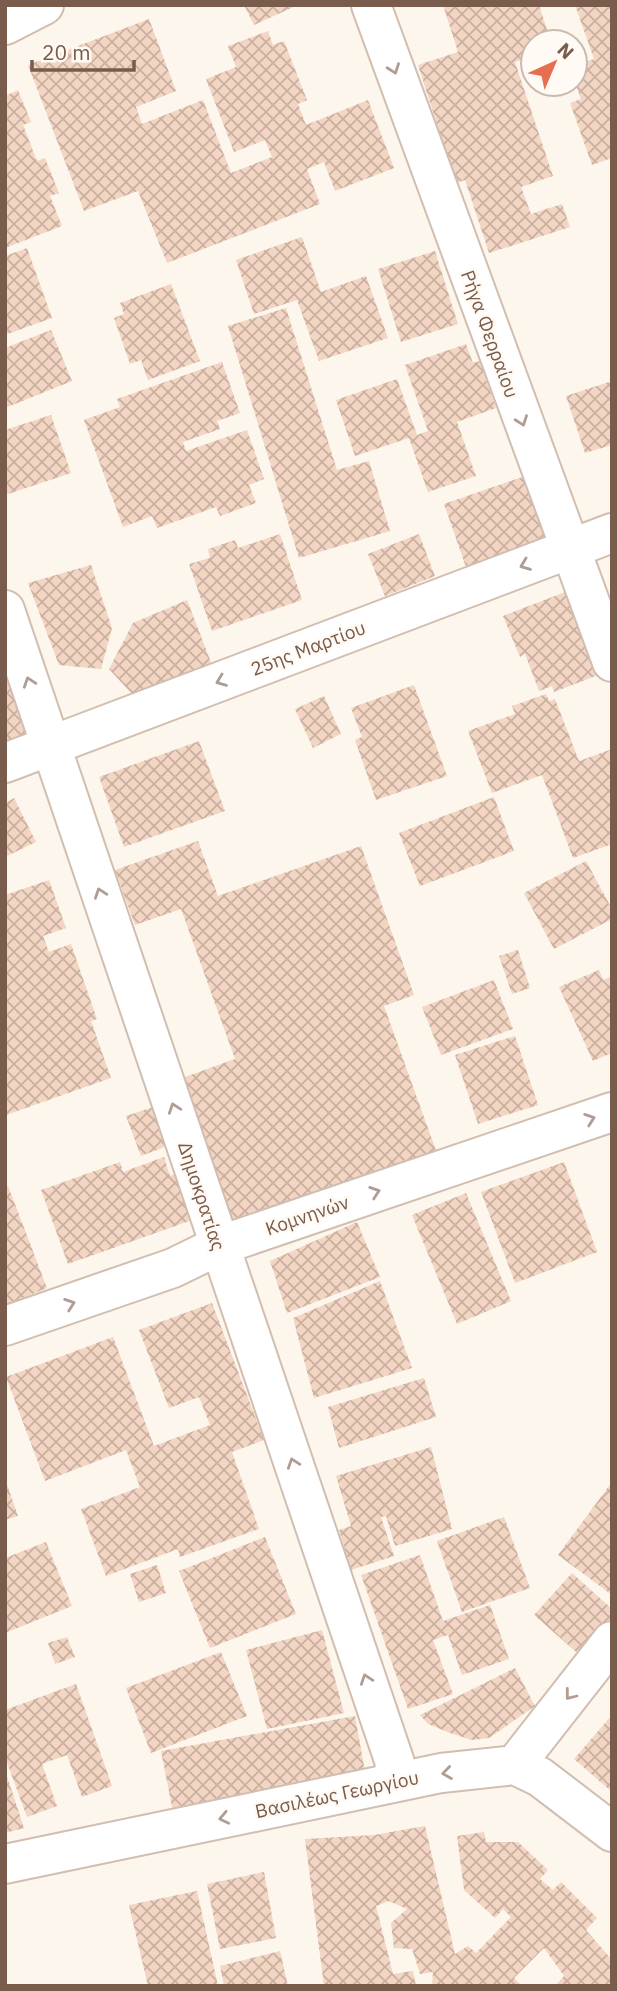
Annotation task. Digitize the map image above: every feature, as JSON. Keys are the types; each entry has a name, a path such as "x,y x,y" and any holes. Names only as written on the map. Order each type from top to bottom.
{"street":[{"path":"5,25 44,5"},
{"name":"Ρήγα Φερραίου","path":"371,5 568,549 612,662"},
{"name":"25ης Μαρτίου","path":"5,763 612,533"},
{"name":"Δημοκρατίας","path":"5,610 395,1763 393,1782"},
{"name":"Κομνηνών","path":"5,1326 173,1268 218,1245 612,1112"},
{"path":"612,1641 515,1765 540,1777 612,1832"},
{"name":"Βασιλέως Γεωργίου","path":"5,1864 393,1782 441,1773 515,1765"}],"building":[{"path":"244,5 298,5 254,25"},
{"path":"443,5 539,5 546,28 519,28 519,61 515,62 519,74 519,98 527,98 553,176 521,187 531,214 562,204 570,227 489,253 465,180 456,183 418,65 458,52"},
{"path":"575,5 612,5 612,158 592,165 570,103 581,98 589,98 589,61 594,59 589,45 589,28 583,28"},
{"path":"149,19 176,91 136,107 142,124 203,100 231,173 272,157 265,140 234,152 206,79 236,67 228,46 268,31 273,45 284,41 307,100 298,104 306,125 368,100 394,168 335,191 324,162 307,169 320,204 167,263 138,191 84,211 28,65"},
{"path":"18,90 31,122 23,125 37,161 45,158 59,193 50,196 62,226 5,248 5,96"},
{"path":"302,237 321,292 366,276 388,338 319,361 297,300 254,314 236,260"},
{"path":"27,248 52,318 5,335 5,256"},
{"path":"435,251 458,324 401,342 378,269"},
{"path":"171,284 200,361 148,380 141,360 130,364 114,318 124,314 120,303"},
{"path":"286,308 337,470 369,461 390,531 299,558 228,326"},
{"path":"51,330 72,381 5,408 5,348"},
{"path":"466,344 473,363 480,361 496,408 457,422 476,476 428,492 409,438 355,456 336,400 397,379 417,435 428,431 405,365"},
{"path":"222,362 240,413 217,421 220,429 183,442 186,451 247,430 264,479 249,485 256,503 220,516 216,507 157,528 152,516 123,527 84,420 120,407 117,399"},
{"path":"612,381 612,445 585,453 566,396"},
{"path":"51,415 71,473 5,495 5,430"},
{"path":"528,475 550,539 466,567 444,504"},
{"path":"280,534 302,600 212,631 189,564 210,558 208,549 235,540 238,548"},
{"path":"419,534 435,576 385,596 368,554"},
{"path":"91,565 112,628 101,669 59,665 28,583"},
{"path":"573,589 606,672 554,692 552,686 539,691 525,654 520,657 503,616"},
{"path":"187,600 212,665 133,695 109,669 133,623"},
{"path":"5,670 32,748 5,756"},
{"path":"414,685 447,776 376,800 355,740 362,737 351,708"},
{"path":"546,694 549,701 555,699 579,761 612,749 612,844 573,858 542,775 492,793 468,731 515,714 512,706"},
{"path":"324,696 341,734 313,748 295,709"},
{"path":"199,741 225,811 124,847 99,777"},
{"path":"494,797 514,851 420,886 399,833"},
{"path":"14,798 36,842 5,857 5,803"},
{"path":"198,841 218,896 361,846 414,995 384,1006 438,1156 235,1228 182,1078 235,1059 181,909 135,925 115,870"},
{"path":"586,861 612,909 612,919 554,949 524,893"},
{"path":"49,880 66,928 43,936 49,952 71,944 97,1019 91,1021 111,1078 6,1115 5,895"},
{"path":"518,950 530,988 512,994 499,956"},
{"path":"599,970 603,980 612,976 612,1053 593,1061 559,987"},
{"path":"494,980 513,1029 441,1055 422,1007"},
{"path":"515,1036 538,1105 478,1124 455,1055"},
{"path":"153,1107 167,1146 141,1156 126,1116"},
{"path":"164,1157 170,1176 178,1173 195,1219 68,1264 41,1190 120,1162 123,1172"},
{"path":"564,1162 597,1252 515,1283 481,1192"},
{"path":"8,1186 47,1288 5,1305 5,1187"},
{"path":"466,1193 511,1301 457,1324 412,1215"},
{"path":"357,1222 380,1277 287,1313 270,1261"},
{"path":"380,1281 412,1368 314,1398 293,1318"},
{"path":"212,1303 264,1440 232,1452 259,1529 180,1557 178,1549 106,1576 81,1509 140,1487 126,1450 45,1481 6,1377 113,1337 154,1446 210,1425 199,1397 169,1408 139,1330"},
{"path":"424,1378 436,1417 339,1448 328,1407"},
{"path":"431,1447 452,1529 395,1546 386,1516 381,1517 394,1556 351,1570 339,1530 351,1526 336,1476"},
{"path":"5,1479 18,1516 5,1520"},
{"path":"612,1482 612,1595 558,1555"},
{"path":"504,1517 530,1588 462,1612 437,1541"},
{"path":"265,1537 296,1614 210,1648 179,1571"},
{"path":"46,1542 72,1606 5,1633 5,1558"},
{"path":"420,1555 443,1621 490,1605 509,1659 462,1675 448,1635 433,1640 453,1694 408,1709 361,1575"},
{"path":"157,1565 166,1593 139,1602 130,1574"},
{"path":"572,1573 612,1609 612,1625 583,1658 534,1615"},
{"path":"322,1630 344,1713 267,1729 246,1650"},
{"path":"67,1637 75,1657 55,1664 48,1643"},
{"path":"221,1652 247,1716 151,1753 126,1688"},
{"path":"515,1668 535,1706 489,1738 472,1740 450,1733 428,1724 420,1715"},
{"path":"76,1684 112,1786 82,1797 67,1755 42,1764 57,1806 27,1817 5,1757 5,1710"},
{"path":"612,1715 612,1792 574,1759"},
{"path":"355,1716 366,1777 173,1812 161,1751"},
{"path":"5,1770 24,1828 5,1833"},
{"path":"425,1826 455,1954 468,1946 476,1953 511,1917 503,1909 495,1918 464,1890 457,1836 484,1832 486,1842 518,1842 548,1870 540,1879 553,1890 561,1882 597,1918 586,1930 612,1960 612,1986 555,1986 564,1976 544,1948 514,1978 522,1986 432,1986 433,1972 420,1974 412,1949 394,1948 391,1923 407,1909 389,1901 376,1906 393,1974 413,1971 416,1986 324,1986 305,1839 374,1835"},
{"path":"264,1872 276,1938 220,1949 207,1884"},
{"path":"197,1891 218,1986 148,1986 129,1905"},
{"path":"280,1951 288,1986 224,1986 220,1966"}]}
